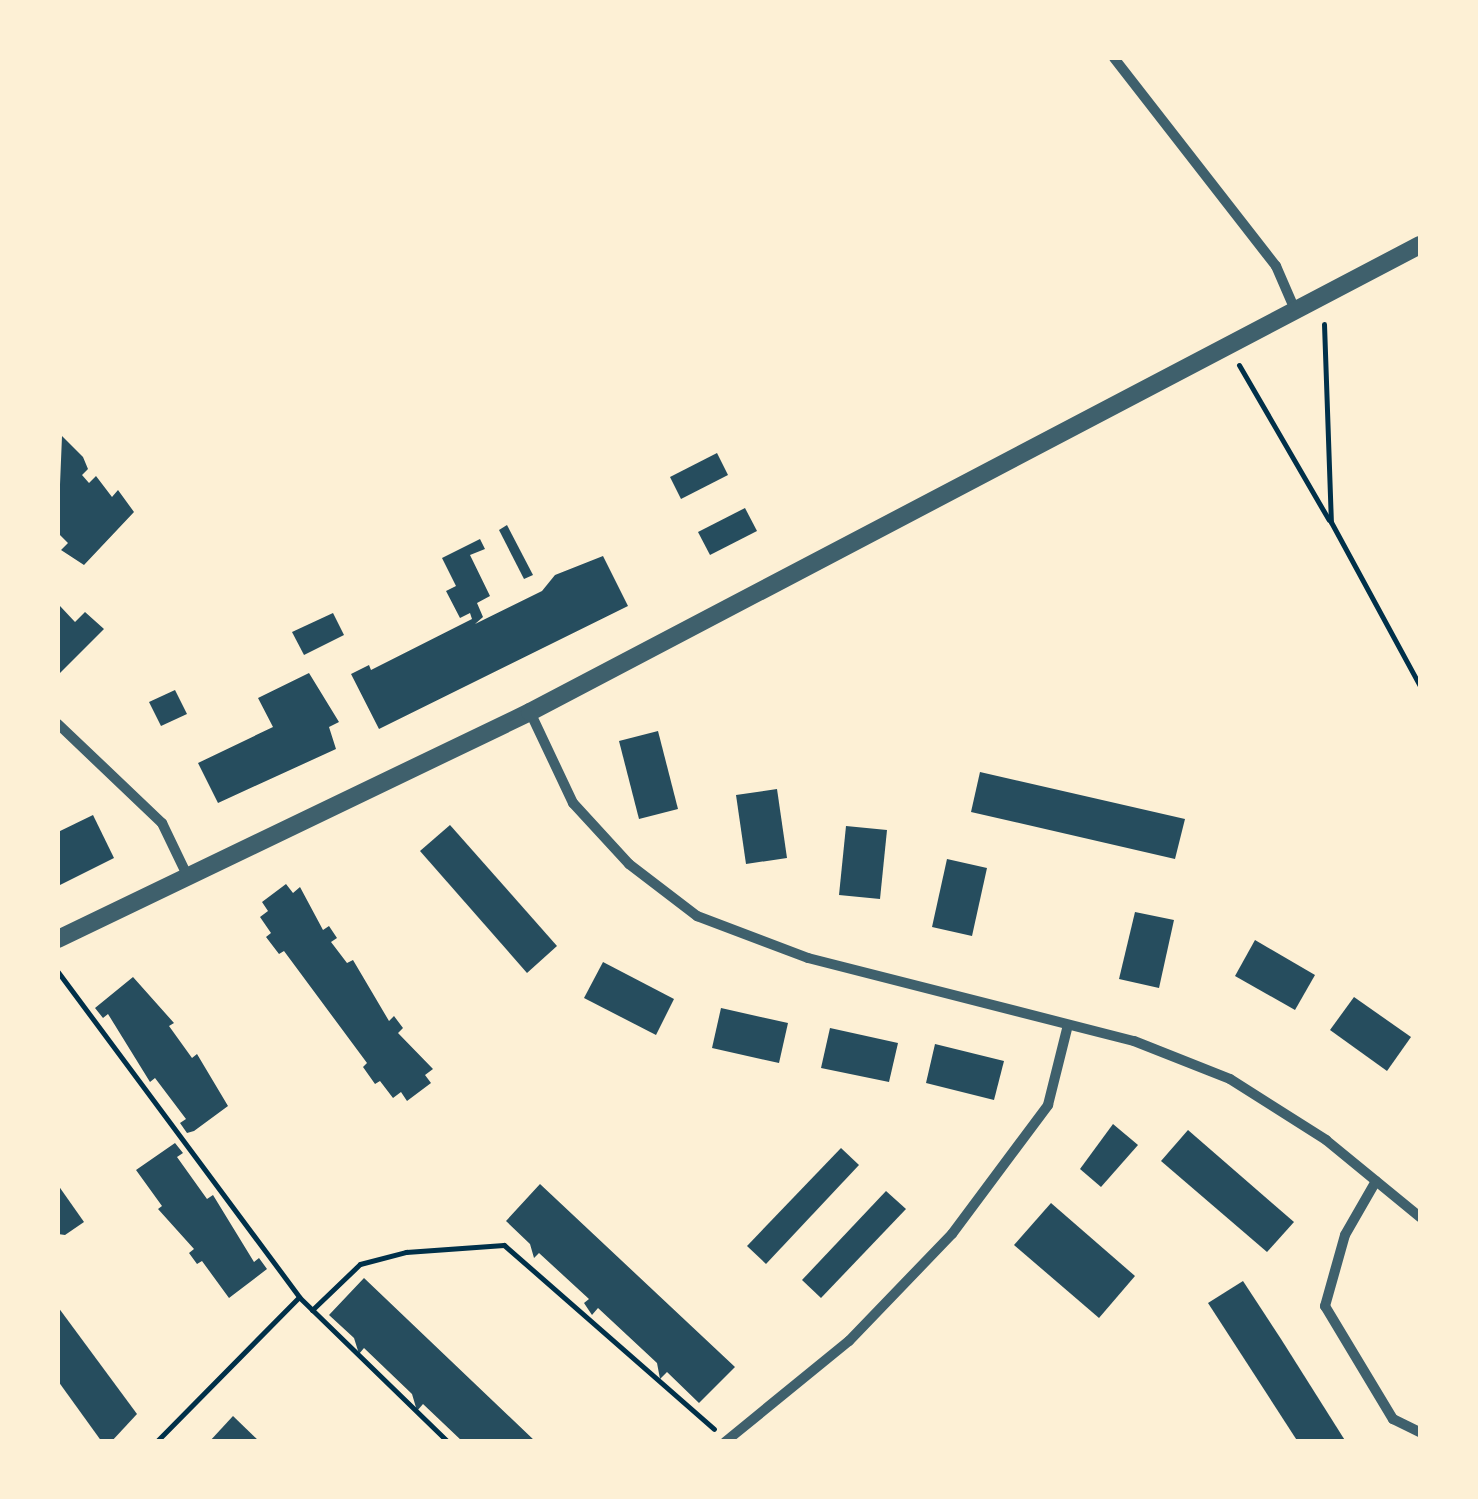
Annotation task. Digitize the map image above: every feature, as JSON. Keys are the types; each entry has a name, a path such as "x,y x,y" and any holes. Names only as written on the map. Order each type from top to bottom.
{"street":[{"path":"1114,58 1276,266 1294,310"},
{"path":"58,939 530,712 1420,244"},
{"path":"530,712 572,803 629,864 696,916 808,958 1134,1041 1230,1079 1326,1140 1420,1217"},
{"path":"58,724 162,824 188,877"},
{"path":"726,1441 848,1341 952,1234 1048,1104 1068,1026"},
{"path":"1376,1181 1345,1235 1325,1306 1393,1418 1420,1432"}],"path":[{"path":"1322,296 1331,522"},
{"path":"1228,346 1331,522 1420,686"},
{"path":"58,972 299,1297 448,1442"},
{"path":"312,1310 360,1264 406,1252 504,1244 726,1441"},
{"path":"156,1442 299,1297"}],"building":[{"path":"62,436 83,457 88,469 82,475 89,483 96,476 112,497 118,490 134,512 84,565 61,550 68,543 58,533"},
{"path":"717,453 728,475 681,499 670,477"},
{"path":"745,508 757,531 710,555 698,532"},
{"path":"507,525 533,575 524,579 499,530"},
{"path":"480,539 485,549 470,555 490,596 477,603 483,617 475,624 542,591 555,575 603,556 628,606 379,729 351,674 369,665 371,670 472,619 470,613 460,618 446,591 456,586 442,558"},
{"path":"60,606 75,622 85,612 104,629 58,675"},
{"path":"333,613 344,635 304,655 292,632"},
{"path":"309,673 339,722 329,727 336,749 218,803 198,763 273,727 258,698"},
{"path":"175,690 187,714 161,726 149,702"},
{"path":"658,731 678,809 639,819 619,741"},
{"path":"980,772 1185,819 1175,859 971,812"},
{"path":"777,789 787,858 746,864 736,795"},
{"path":"93,815 114,858 58,886 58,832"},
{"path":"450,825 557,946 527,973 420,851"},
{"path":"846,826 887,830 880,899 839,895"},
{"path":"947,859 987,868 972,936 932,927"},
{"path":"286,884 293,893 300,887 323,930 329,926 337,938 331,942 347,963 353,960 389,1021 394,1016 403,1028 398,1033 433,1069 425,1075 431,1083 407,1101 401,1092 393,1098 380,1081 375,1084 363,1067 367,1063 284,951 279,954 266,937 271,933 260,917 268,911 262,902"},
{"path":"1135,912 1174,920 1159,988 1119,979"},
{"path":"1255,940 1315,975 1295,1010 1235,976"},
{"path":"603,962 674,999 656,1035 584,998"},
{"path":"133,977 174,1023 169,1026 192,1058 197,1054 228,1106 194,1131 187,1133 180,1123 186,1119 155,1078 150,1082 108,1014 103,1018 95,1008"},
{"path":"1354,997 1411,1037 1387,1071 1330,1030"},
{"path":"721,1008 788,1023 779,1063 712,1048"},
{"path":"830,1028 898,1043 889,1082 821,1068"},
{"path":"935,1044 1004,1061 994,1100 926,1083"},
{"path":"1113,1124 1138,1145 1101,1187 1080,1169"},
{"path":"1188,1130 1294,1222 1267,1252 1161,1161"},
{"path":"175,1143 183,1153 177,1157 207,1199 213,1195 254,1262 259,1258 267,1269 229,1298 202,1261 197,1264 189,1253 194,1249 158,1209 162,1206 136,1170"},
{"path":"841,1148 859,1165 766,1264 747,1246"},
{"path":"540,1184 735,1367 699,1403 667,1372 660,1379 657,1363 598,1308 592,1315 584,1303 589,1299 539,1253 534,1258 530,1244 506,1221"},
{"path":"58,1185 84,1222 65,1235 58,1234"},
{"path":"886,1191 906,1209 821,1298 802,1280"},
{"path":"1051,1203 1135,1276 1099,1318 1014,1245"},
{"path":"364,1278 536,1442 463,1442 423,1404 417,1411 412,1394 364,1348 359,1354 354,1338 329,1315"},
{"path":"1243,1281 1346,1442 1298,1442 1208,1303"},
{"path":"58,1307 137,1414 111,1442 102,1442 58,1381"},
{"path":"233,1416 260,1442 209,1442"}]}
